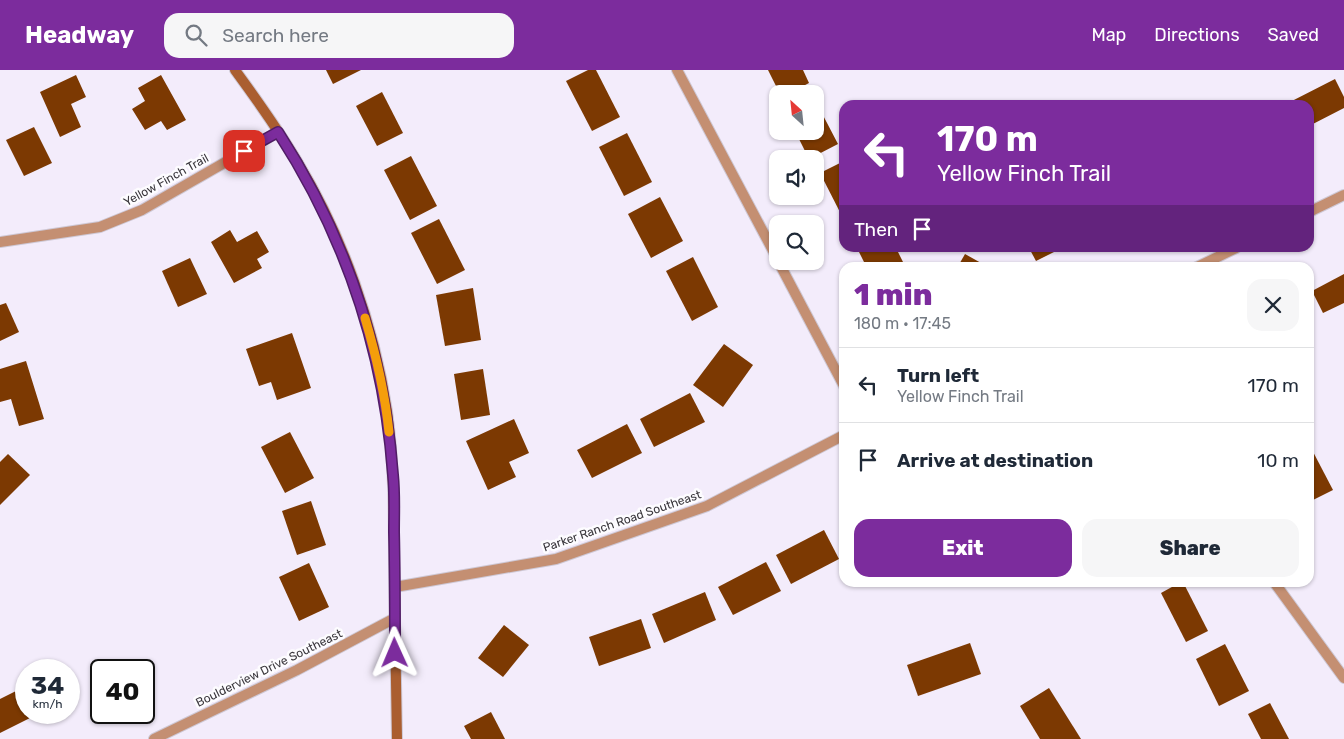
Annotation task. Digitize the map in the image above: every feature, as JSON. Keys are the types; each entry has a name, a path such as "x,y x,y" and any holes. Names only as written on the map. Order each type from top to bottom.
{"street":[{"path":"234,70 278,132 315,193 343,253 374,346 387,411 394,476 396,739"},
{"path":"677,70 769,244"},
{"name":"Yellow Finch Trail","path":"0,242 100,227 142,210 278,132"},
{"path":"1314,210 1344,195"},
{"path":"1207,262 1228,252"},
{"path":"783,270 839,377"},
{"name":"Parker Ranch Road Southeast","path":"395,587 556,559 707,506 839,438"},
{"path":"1278,587 1344,678"},
{"name":"Boulderview Drive Southeast","path":"154,739 297,670 395,618"}],"building":[{"path":"326,70 361,70 333,84"},
{"path":"588,70 596,70 620,117 592,131 566,81"},
{"path":"768,70 803,70 809,83 805,85 776,85"},
{"path":"76,75 86,97 71,104 81,127 60,137 40,92"},
{"path":"161,75 186,120 167,130 161,121 145,130 132,109 145,101 138,88"},
{"path":"1335,79 1344,97 1344,108 1314,123 1314,100 1294,100"},
{"path":"382,92 403,133 377,146 356,106"},
{"path":"824,117 838,144 824,151 804,150 800,140 824,140"},
{"path":"34,127 52,163 24,176 6,140"},
{"path":"627,133 652,182 624,196 599,147"},
{"path":"411,156 437,206 410,220 384,170"},
{"path":"839,164 839,210 824,181 824,171"},
{"path":"660,197 683,241 651,258 628,214"},
{"path":"439,219 465,270 437,284 411,233"},
{"path":"230,230 237,242 257,231 269,252 257,259 262,268 234,283 211,242"},
{"path":"859,252 898,252 903,262 864,262"},
{"path":"1031,252 1054,252 1036,261"},
{"path":"965,254 979,262 960,262"},
{"path":"693,257 718,307 692,321 666,271"},
{"path":"190,258 207,294 178,307 162,271"},
{"path":"1344,274 1344,303 1323,313 1314,295 1314,290"},
{"path":"473,288 481,340 445,346 436,295"},
{"path":"6,303 19,332 0,341 0,305"},
{"path":"292,333 311,388 277,400 271,382 259,386 246,349"},
{"path":"724,344 753,365 723,407 693,385"},
{"path":"26,361 44,419 19,426 11,399 0,402 0,369"},
{"path":"483,369 490,415 461,420 454,374"},
{"path":"690,393 705,422 654,447 640,419"},
{"path":"514,419 529,453 509,462 516,477 488,490 466,441"},
{"path":"627,424 642,453 592,478 577,450"},
{"path":"290,432 314,478 285,493 261,447"},
{"path":"8,454 30,475 0,505 0,462"},
{"path":"1314,454 1333,490 1314,500"},
{"path":"311,501 326,545 297,555 282,511"},
{"path":"824,530 839,559 791,584 776,555"},
{"path":"766,562 781,591 733,615 718,587"},
{"path":"309,563 329,607 299,621 279,577"},
{"path":"1172,587 1186,587 1208,631 1186,642 1161,593"},
{"path":"705,592 716,620 664,643 652,614"},
{"path":"641,619 651,648 599,666 589,637"},
{"path":"504,625 529,645 503,677 478,658"},
{"path":"970,643 981,674 918,696 907,665"},
{"path":"1225,644 1249,691 1219,706 1196,659"},
{"path":"1049,688 1081,739 1040,739 1020,706"},
{"path":"15,692 15,724 18,724 0,733 0,699"},
{"path":"1270,703 1289,739 1261,739 1248,714"},
{"path":"491,712 505,739 471,739 464,726"}],"slow traffic":[{"path":"365,318 374,346 387,411 389,432"}],"route":[{"path":"244,151 278,132 315,193 343,253 374,346 387,411 394,476 395,653"}]}
